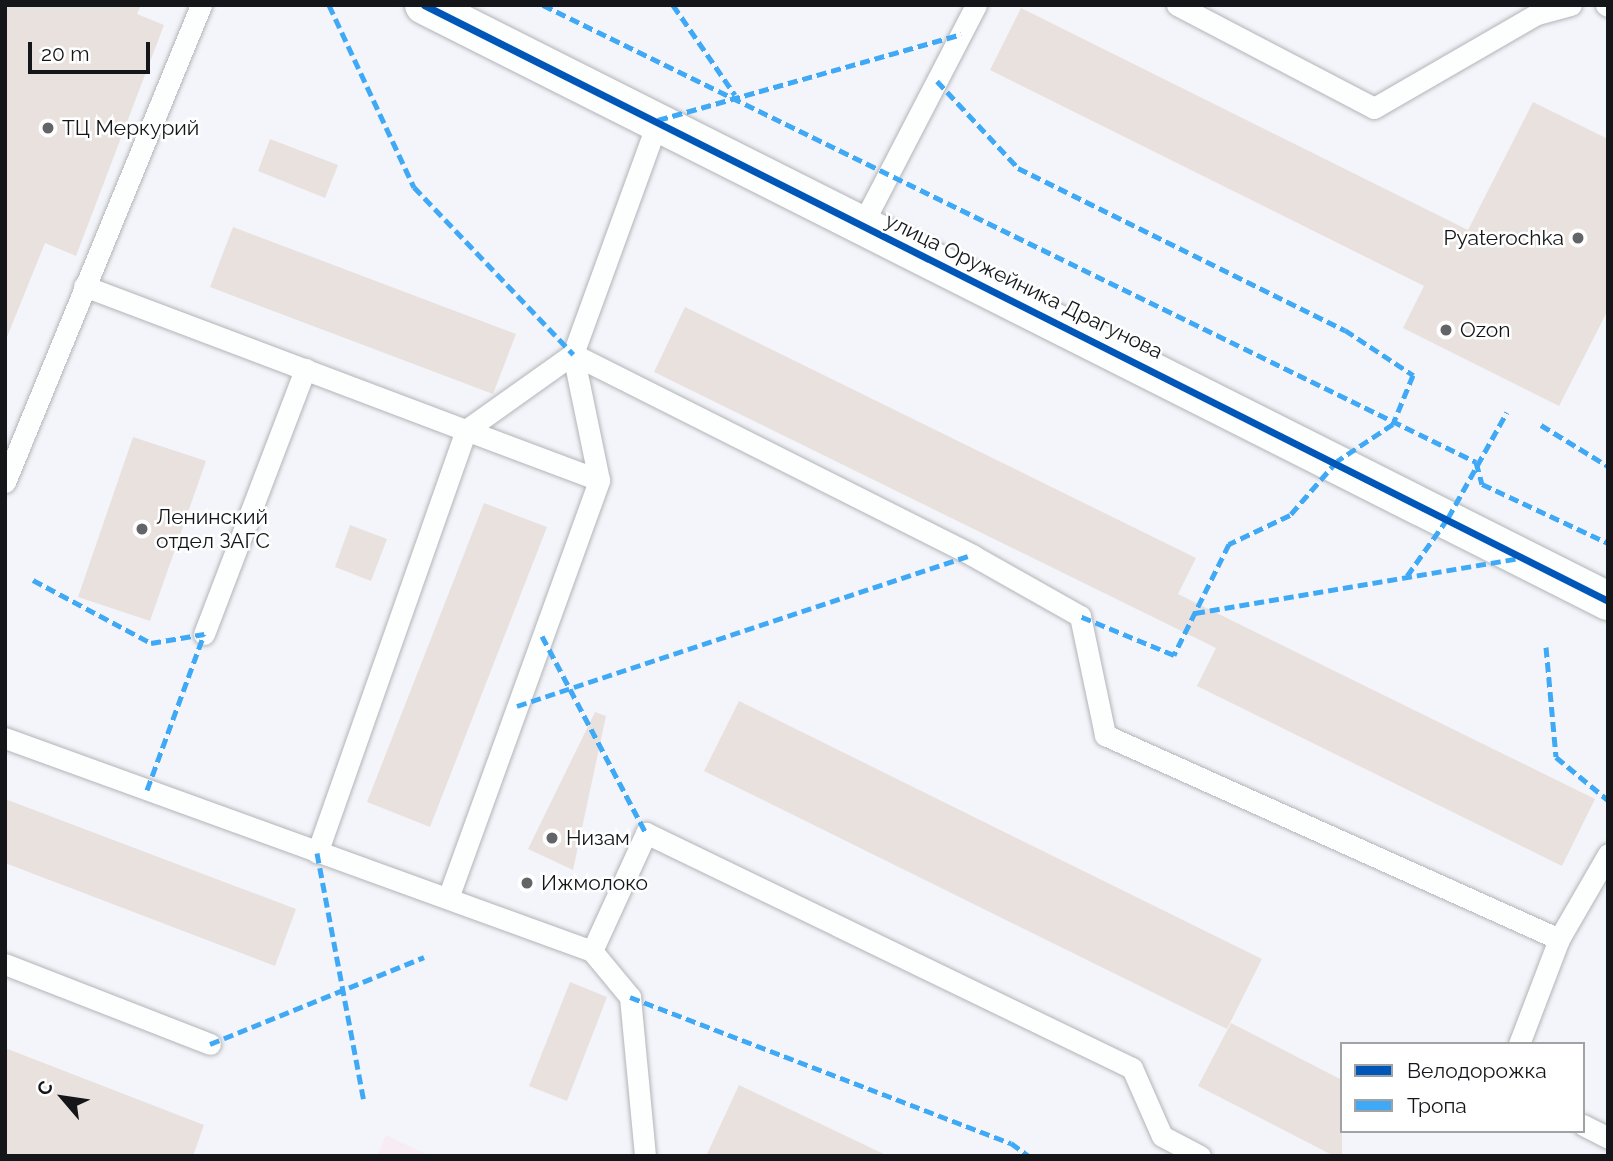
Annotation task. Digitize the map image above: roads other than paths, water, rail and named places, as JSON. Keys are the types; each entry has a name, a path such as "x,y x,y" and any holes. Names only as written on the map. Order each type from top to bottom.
{"street":[{"name":"улица Оружейника Драгунова","path":"424,5 1608,601"}],"lane":[{"path":"5,482 201,5"},
{"path":"862,225 976,5"},
{"path":"1177,5 1374,108 1537,14 1571,5"},
{"path":"448,898 598,480 573,354 658,121"},
{"path":"84,286 598,480"},
{"path":"317,853 466,430 573,354"},
{"path":"573,354 972,555 1080,616 1105,735 1559,939"},
{"path":"204,634 305,369"},
{"path":"5,738 592,951 630,997 645,1156"},
{"path":"592,951 646,833 1132,1068 1163,1136 1200,1156"},
{"path":"1520,1042 1559,939 1608,853"},
{"path":"5,964 210,1044"},
{"path":"1585,1126 1608,1138"}],"place":[{"name":"ТЦ Меркурий","path":"48,128"},
{"name":"Pyaterochka","path":"1578,238"},
{"name":"Ozon","path":"1446,330"},
{"name":"Ленинский отдел ЗАГС","path":"142,529"},
{"name":"Низам","path":"552,838"},
{"name":"Ижмолоко","path":"527,883"}]}
